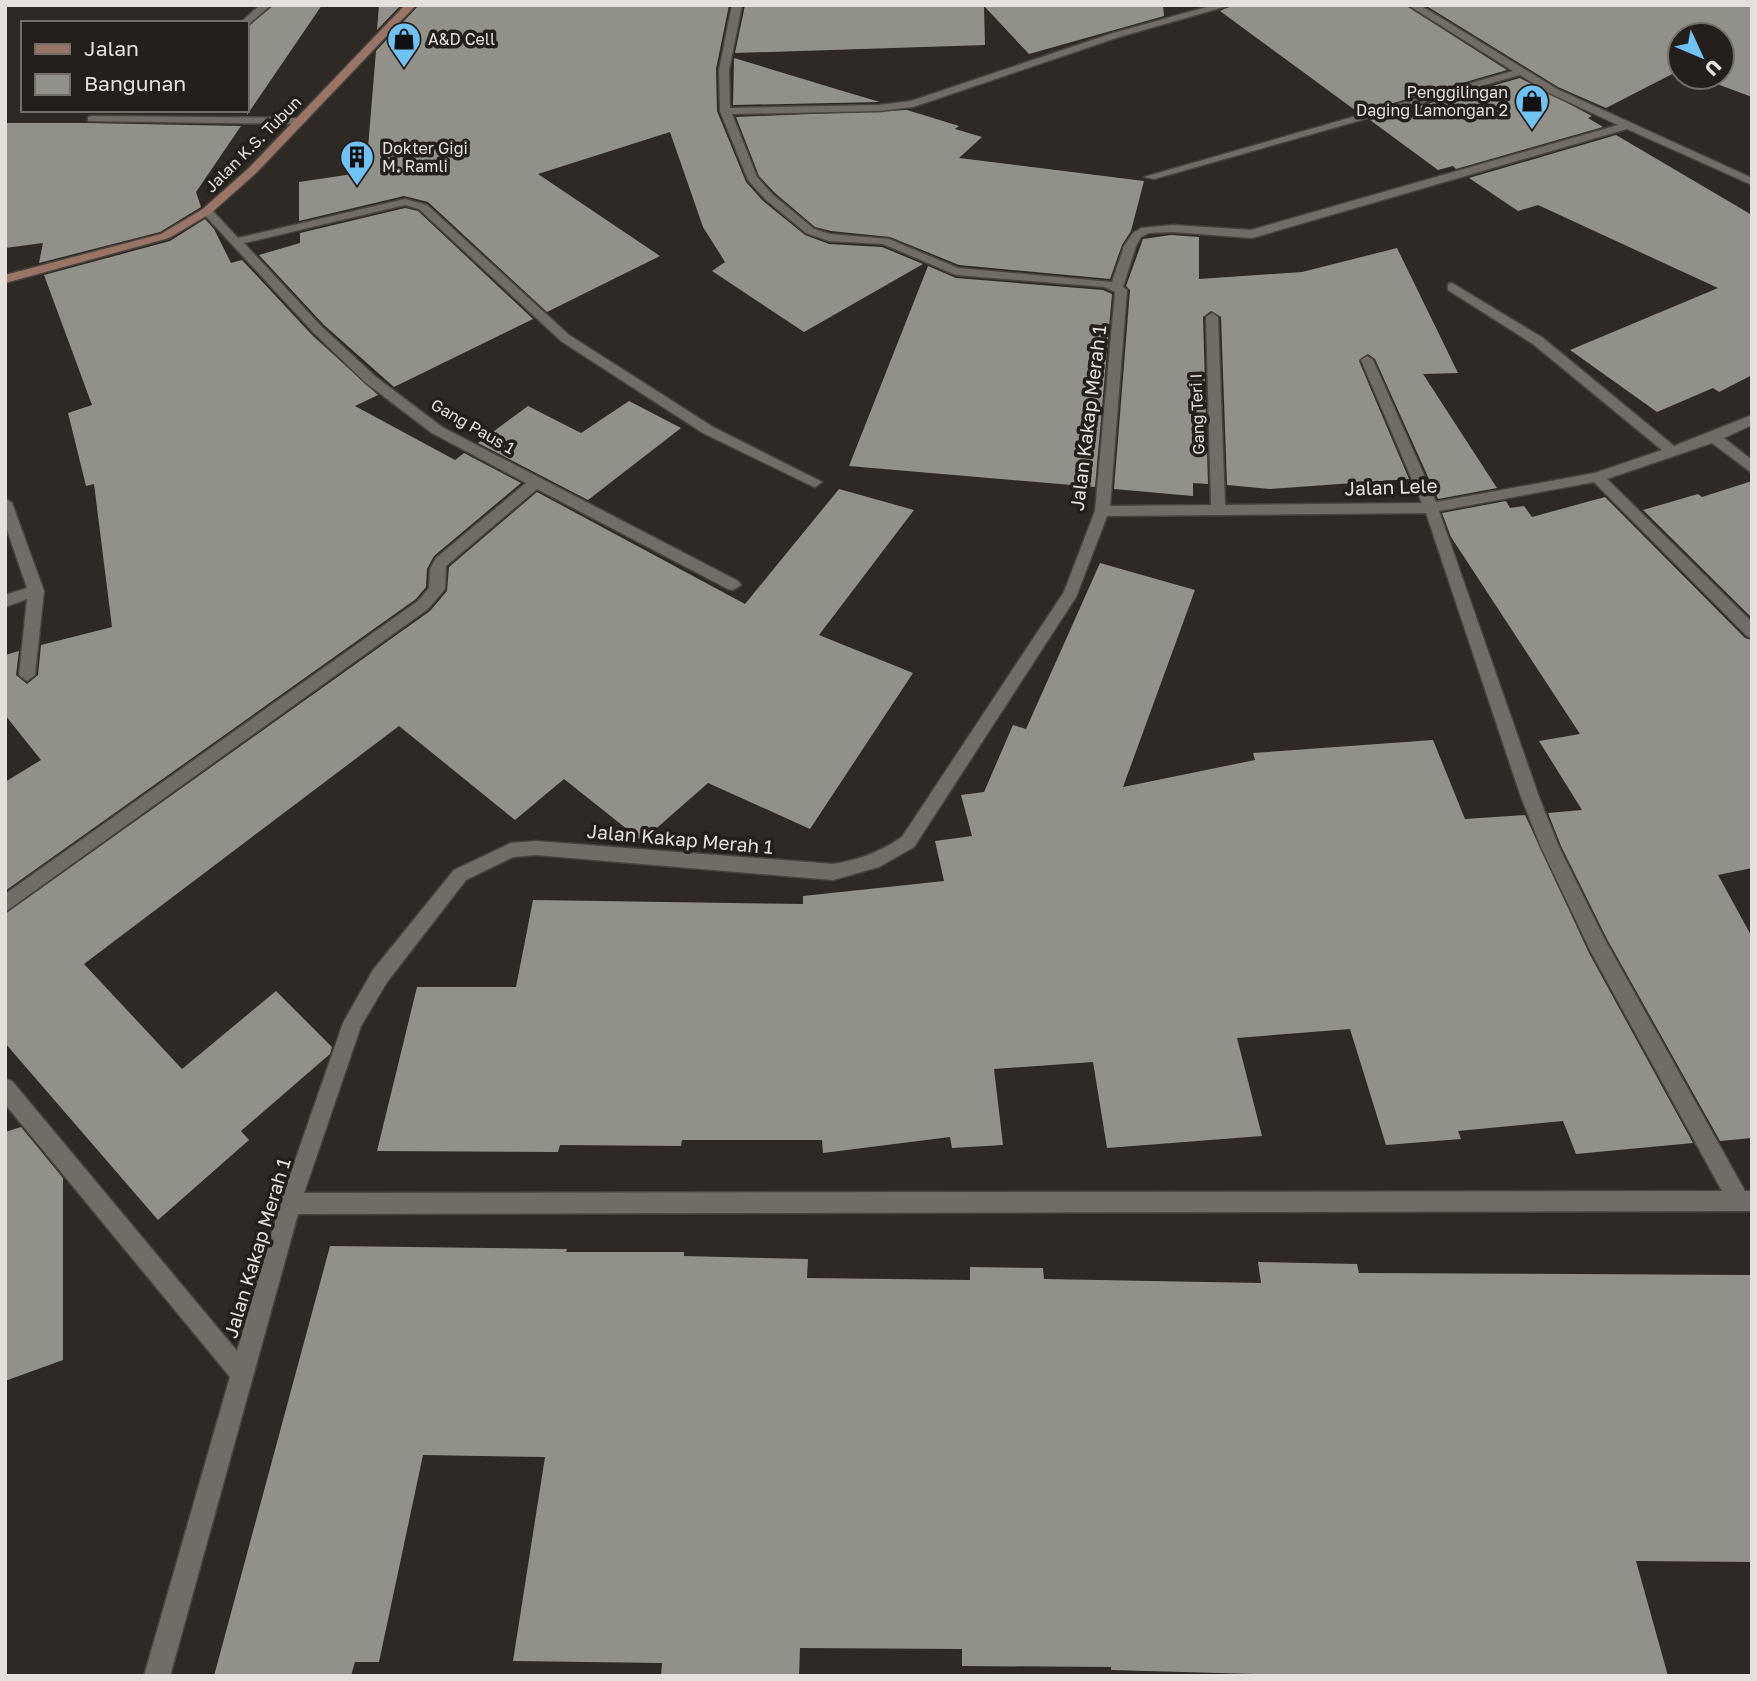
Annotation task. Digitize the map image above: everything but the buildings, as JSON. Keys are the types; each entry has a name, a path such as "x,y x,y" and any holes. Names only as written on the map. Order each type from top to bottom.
{"street":[{"path":"247,21 266,5"},
{"name":"Jalan K.S. Tubun","path":"5,279 110,253 165,236 207,211 411,5"},
{"path":"737,5 724,70 726,111 751,178 769,197 818,235 885,241 956,271 1117,287 1135,237 1146,229 1161,227 1224,236 1252,234 1626,126"},
{"path":"726,111 913,104 1127,32 1226,5"},
{"path":"1413,5 1521,72 1626,126 1752,182"},
{"path":"1150,177 1521,72"},
{"path":"92,119 299,121"},
{"path":"236,242 395,204 415,204 423,207 565,338 708,430 815,482"},
{"name":"Gang Paus 1","path":"207,211 371,380 437,430 733,585"},
{"name":"Jalan Kakap Merah 1","path":"158,1676 290,1204 353,1023 380,976 460,875 511,850 537,848 833,872 859,868 886,859 908,842 1072,593 1102,511 1123,298 1117,287"},
{"path":"1452,287 1538,341 1672,451"},
{"name":"Gang Teri I","path":"1212,317 1218,509"},
{"path":"290,1204 1745,1201 1598,946 1550,847 1530,797 1431,508 1367,360"},
{"name":"Jalan Lele","path":"1102,511 1431,508 1597,477 1714,437 1752,419"},
{"path":"1714,437 1752,468"},
{"path":"1597,477 1752,632"},
{"path":"5,904 423,605 437,589 438,569 442,562 536,482"},
{"path":"5,503 36,591 27,675"},
{"path":"5,601 36,591"},
{"path":"5,1088 242,1374"}],"place":[{"name":"A&D Cell","path":"404,69"},
{"name":"Penggilingan Daging Lamongan 2","path":"1532,131"},
{"name":"Dokter Gigi M. Ramli","path":"357,187"}]}
